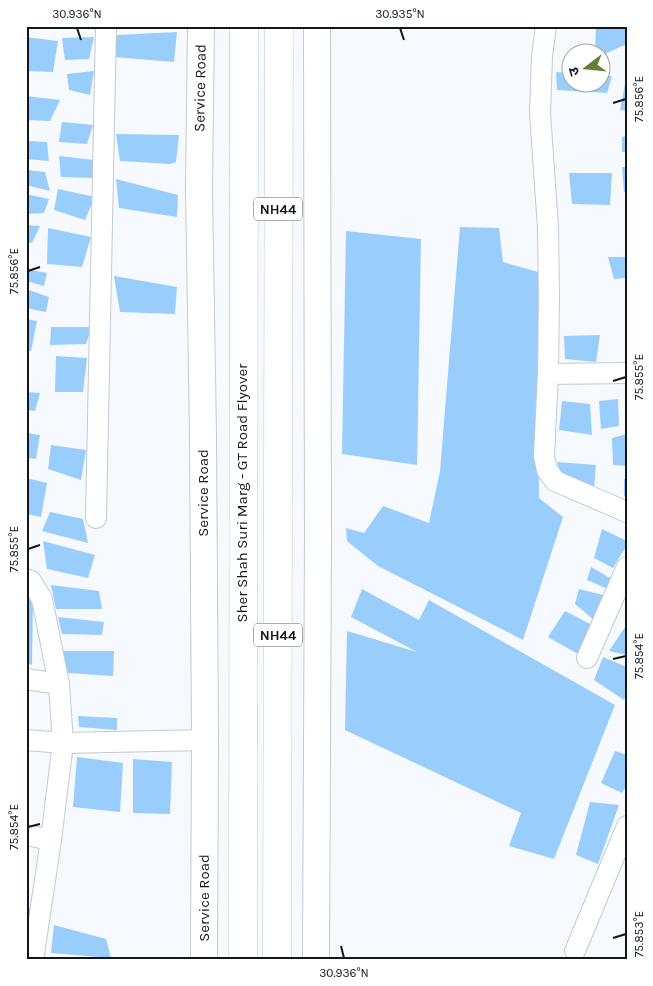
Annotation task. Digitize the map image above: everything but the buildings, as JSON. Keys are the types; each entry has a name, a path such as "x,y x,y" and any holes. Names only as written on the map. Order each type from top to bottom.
{"highway":[{"name":"Sher Shah Suri Marg - GT Road Flyover","path":"242,960 244,26"},
{"name":"NH44","path":"277,960 279,26"}],"street":[{"path":"96,518 106,26"},
{"name":"Service Road","path":"201,26 198,189 203,437 204,960"},
{"path":"316,960 318,538 317,26"},
{"path":"546,26 542,56 540,112 548,228 549,296 544,456 547,470 555,481 627,512"},
{"path":"548,374 627,373"},
{"path":"587,658 627,567"},
{"path":"26,579 30,581 42,599 59,684 64,743 34,960"},
{"path":"26,679 59,684"},
{"path":"26,740 64,743 205,740"},
{"path":"575,950 627,826"},
{"path":"26,834 51,840"}]}
